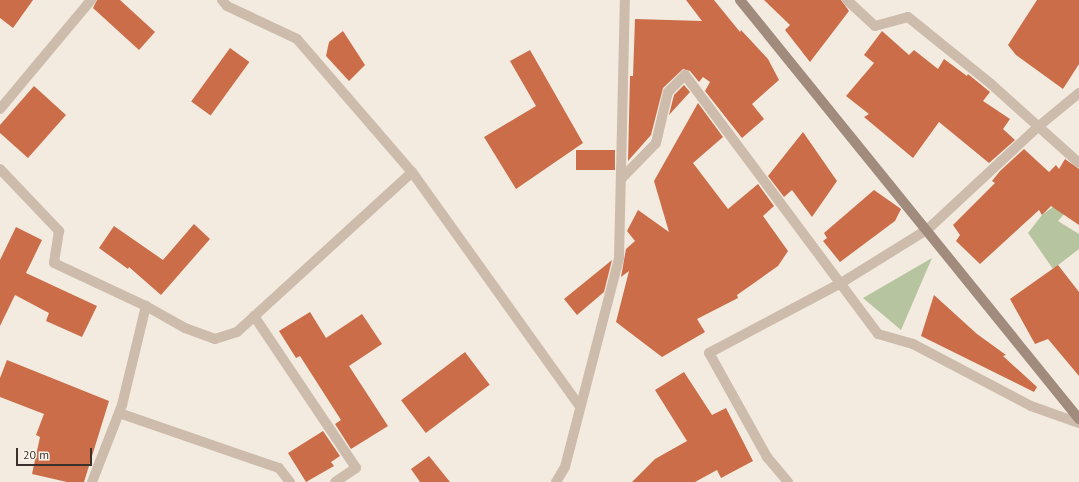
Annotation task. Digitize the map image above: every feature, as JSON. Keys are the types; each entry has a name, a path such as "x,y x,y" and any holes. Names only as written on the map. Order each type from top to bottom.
{"street":[{"path":"0,109 91,0"},
{"path":"222,0 227,6 297,39 412,172 579,405"},
{"path":"556,482 565,467 579,405 619,258 625,0"},
{"path":"740,0 928,229 1079,419"},
{"path":"847,0 875,26 908,17 1039,126 1079,163"},
{"path":"622,178 656,143 668,92 685,75 878,334 913,344 1031,406 1079,423"},
{"path":"788,482 767,456 709,353 841,283 928,229 1039,126 1079,93"},
{"path":"0,169 59,231 54,263 146,306 185,328 215,339 237,332 412,172"},
{"path":"92,482 119,413 146,306"},
{"path":"254,316 356,468 335,482"},
{"path":"119,413 279,468 290,482"}],"green space":[{"path":"1068,196 1074,203 1058,221 1079,234 1079,249 1053,269 1028,233 1042,215"},
{"path":"932,258 901,330 863,298"}],"building":[{"path":"0,0 33,0 13,28 0,18"},
{"path":"97,0 120,0 155,32 139,50 93,8"},
{"path":"686,0 714,0 740,32 741,30 768,59 779,80 752,104 764,119 742,138 705,91 710,82 703,77 699,82 690,71 683,69 663,88 651,135 628,161 630,76 633,76 635,19 702,21"},
{"path":"764,0 841,0 849,11 810,62 785,30 790,25"},
{"path":"1037,0 1079,0 1079,64 1063,89 1016,55 1008,45"},
{"path":"343,31 365,65 349,81 326,56 329,42"},
{"path":"882,31 909,55 914,50 938,69 944,59 967,76 968,74 990,92 983,101 1010,119 1003,129 1015,140 989,163 939,122 913,158 864,117 869,114 846,96 874,63 864,55"},
{"path":"230,48 249,62 211,116 191,101"},
{"path":"530,50 583,143 516,189 484,137 536,106 510,61"},
{"path":"684,85 690,92 669,115 674,95"},
{"path":"34,86 66,115 28,158 0,133 0,125"},
{"path":"698,103 723,137 693,163 728,209 758,184 774,206 763,216 788,251 778,266 737,295 738,298 697,319 705,332 662,357 616,322 629,271 621,277 626,249 635,241 627,231 638,210 669,232 654,181"},
{"path":"803,132 837,181 812,217 792,190 784,197 768,176"},
{"path":"1024,149 1049,172 1056,165 1059,169 1065,159 1079,169 1079,225 1051,206 1042,215 1039,210 980,264 956,241 960,235 953,225 995,183 992,181 1000,171"},
{"path":"576,150 615,150 615,170 576,170"},
{"path":"874,190 901,209 895,221 840,262 823,241 827,238 824,233"},
{"path":"194,224 210,239 161,295 129,267 128,269 99,248 114,226 163,260"},
{"path":"16,227 42,240 26,273 97,306 82,337 46,321 49,313 15,295 0,326 0,260"},
{"path":"612,260 604,292 577,315 564,299"},
{"path":"1058,265 1079,292 1079,376 1048,339 1035,344 1010,299"},
{"path":"934,295 977,334 1006,355 1003,356 1037,387 1034,392 921,336"},
{"path":"310,312 326,338 362,314 382,344 349,366 388,426 351,449 335,424 341,420 300,356 296,358 279,331"},
{"path":"465,352 490,385 426,433 401,400"},
{"path":"7,360 109,401 84,482 67,482 32,474 40,437 36,435 44,414 0,397 0,378"},
{"path":"684,372 712,415 726,408 753,461 721,478 717,470 695,482 632,482 655,459 687,441 655,390"},
{"path":"323,431 340,456 331,462 334,466 306,482 288,453"},
{"path":"429,456 450,482 420,482 411,469"}]}
